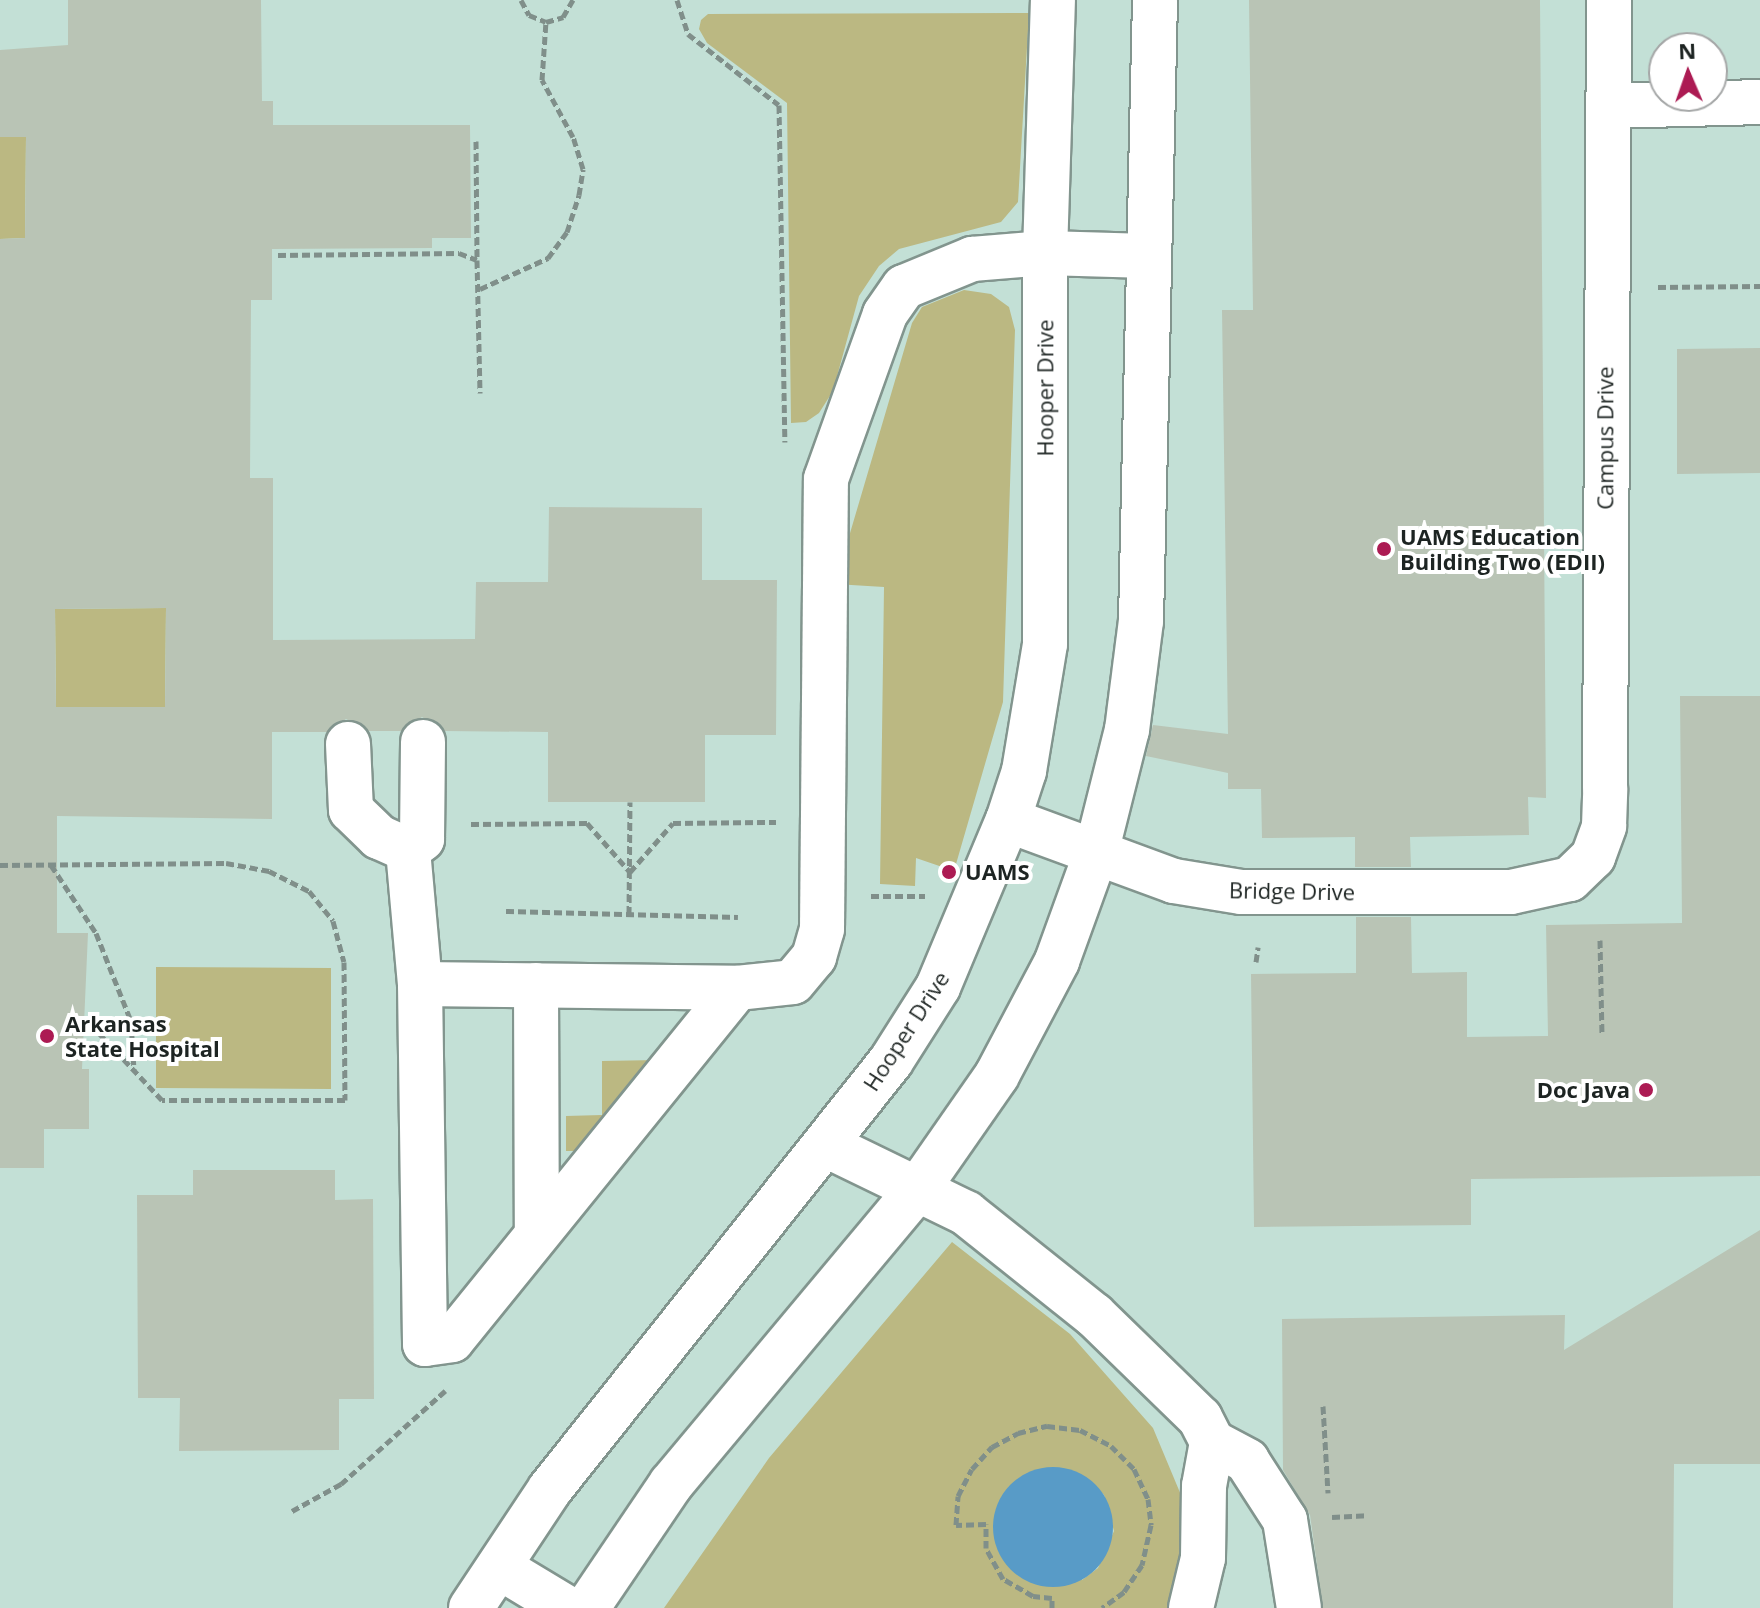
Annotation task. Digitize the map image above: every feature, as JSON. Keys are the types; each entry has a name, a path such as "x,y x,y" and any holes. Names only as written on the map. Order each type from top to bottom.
{"street":[{"name":"Hooper Drive","path":"471,1608 560,1477 891,1061 938,987 1008,820 1024,771 1045,644 1045,253 1053,0"},
{"path":"587,1608 671,1484 919,1187 997,1075 1057,961 1096,853 1124,745 1138,659 1155,0"},
{"name":"Campus Drive","path":"1583,870 1604,826 1605,801 1609,0"},
{"path":"1609,106 1760,102"},
{"path":"420,984 737,988 793,982 814,957 822,929 826,479 885,314 904,287 935,270 972,259 1045,253 1148,256"},
{"path":"423,742 415,837 425,1344 452,1340 737,988"},
{"path":"348,744 351,810 379,837 415,837"},
{"name":"Bridge Drive","path":"1008,820 1174,881 1241,892 1511,892 1541,889 1583,870"},
{"path":"536,985 537,1234"},
{"path":"826,1145 919,1187 966,1213 1094,1315 1200,1418 1212,1442 1247,1461 1268,1487 1285,1520 1299,1608"},
{"path":"1191,1608 1203,1558 1204,1486 1212,1442"},
{"path":"499,1567 567,1608"}],"path":[{"path":"521,0 529,15 546,22 563,17 573,0"},
{"path":"677,0 688,34 779,105 785,447"},
{"path":"480,289 548,258 567,232 579,195 583,169 573,137 542,80 546,22"},
{"path":"476,141 480,393"},
{"path":"278,255 459,253 477,260"},
{"path":"1658,287 1760,286"},
{"path":"629,914 630,802"},
{"path":"415,837 587,823 630,872"},
{"path":"630,872 673,823 824,823"},
{"path":"0,865 226,863 269,871 309,891 333,921 344,962 345,1100 162,1100 97,1031 82,1029"},
{"path":"51,864 96,933 131,1021 134,1070"},
{"path":"885,895 931,896"},
{"path":"506,911 738,917"},
{"path":"1600,940 1602,1035"},
{"path":"1256,962 1258,947"},
{"path":"292,1511 341,1484 447,1389"},
{"path":"1052,1608 1052,1598 1033,1596 1003,1579 986,1548 986,1524 956,1525 958,1496 972,1469 992,1447 1018,1433 1047,1426 1080,1430 1111,1446 1134,1469 1148,1499 1151,1525 1142,1565 1124,1592 1102,1608"},
{"path":"1331,1518 1367,1515"}],"shaded area":[{"path":"0,0 1760,0 1760,1608 0,1608"},
{"path":"1029,13 1018,202 1001,222 899,249 879,266 859,296 833,391 819,413 806,422 791,423 787,103 707,43 699,29 701,20 708,14"},
{"path":"0,137 26,137 25,238 0,239"},
{"path":"964,290 991,294 1009,307 1015,330 1003,702 954,871 916,858 915,886 880,884 884,587 835,584 912,323 922,307"},
{"path":"166,608 165,707 56,707 55,609"},
{"path":"156,967 331,968 331,1089 156,1088"},
{"path":"658,1060 579,1151 566,1151 566,1116 602,1115 602,1061"},
{"path":"952,1242 1070,1334 1153,1428 1181,1495 1181,1572 1169,1608 664,1608 769,1458","holes":["1091,1481 1104,1495 1114,1531 1098,1568 1082,1580"]}],"water":[{"path":"1053,1467 1076,1472 1095,1485 1108,1504 1113,1527 1108,1550 1095,1569 1076,1582 1053,1587 1030,1582 1011,1569 998,1550 993,1527 998,1504 1011,1485 1030,1472"}],"building":[{"path":"68,0 261,0 262,101 273,101 273,125 470,125 471,238 432,238 432,248 272,249 272,300 251,300 250,478 273,478 273,640 475,639 476,582 548,582 549,507 702,508 702,580 777,580 776,735 705,735 705,802 548,802 548,732 445,731 422,717 401,731 369,731 346,719 327,732 272,732 272,819 57,816 57,933 88,933 82,1069 89,1069 89,1129 44,1129 44,1168 0,1168 0,239 25,238 26,137 0,137 0,50 68,45","holes":["166,608 165,707 56,707 55,609"]},
{"name":"UAMS Education Building Two (EDII)","path":"1249,0 1540,0 1546,798 1528,797 1529,835 1410,837 1411,867 1355,867 1355,837 1262,838 1261,789 1228,789 1228,773 1146,756 1153,725 1228,734 1222,310 1253,310"},
{"path":"1760,348 1760,473 1677,474 1677,349"},
{"path":"1680,696 1760,696 1760,1176 1471,1179 1471,1225 1254,1227 1251,974 1356,973 1356,917 1411,917 1412,973 1467,972 1467,1037 1548,1036 1546,925 1682,923"},
{"path":"193,1170 335,1170 335,1200 373,1199 374,1399 339,1399 339,1450 179,1451 180,1398 138,1398 137,1195 193,1195"},
{"path":"1760,1230 1760,1464 1674,1464 1673,1608 1323,1608 1310,1515 1283,1470 1282,1319 1565,1315 1564,1350"}],"place":[{"name":"UAMS Education Building Two (EDII)","path":"1384,549"},
{"name":"UAMS","path":"949,872"},
{"name":"Arkansas State Hospital","path":"47,1036"},
{"name":"Doc Java","path":"1646,1090"}]}
